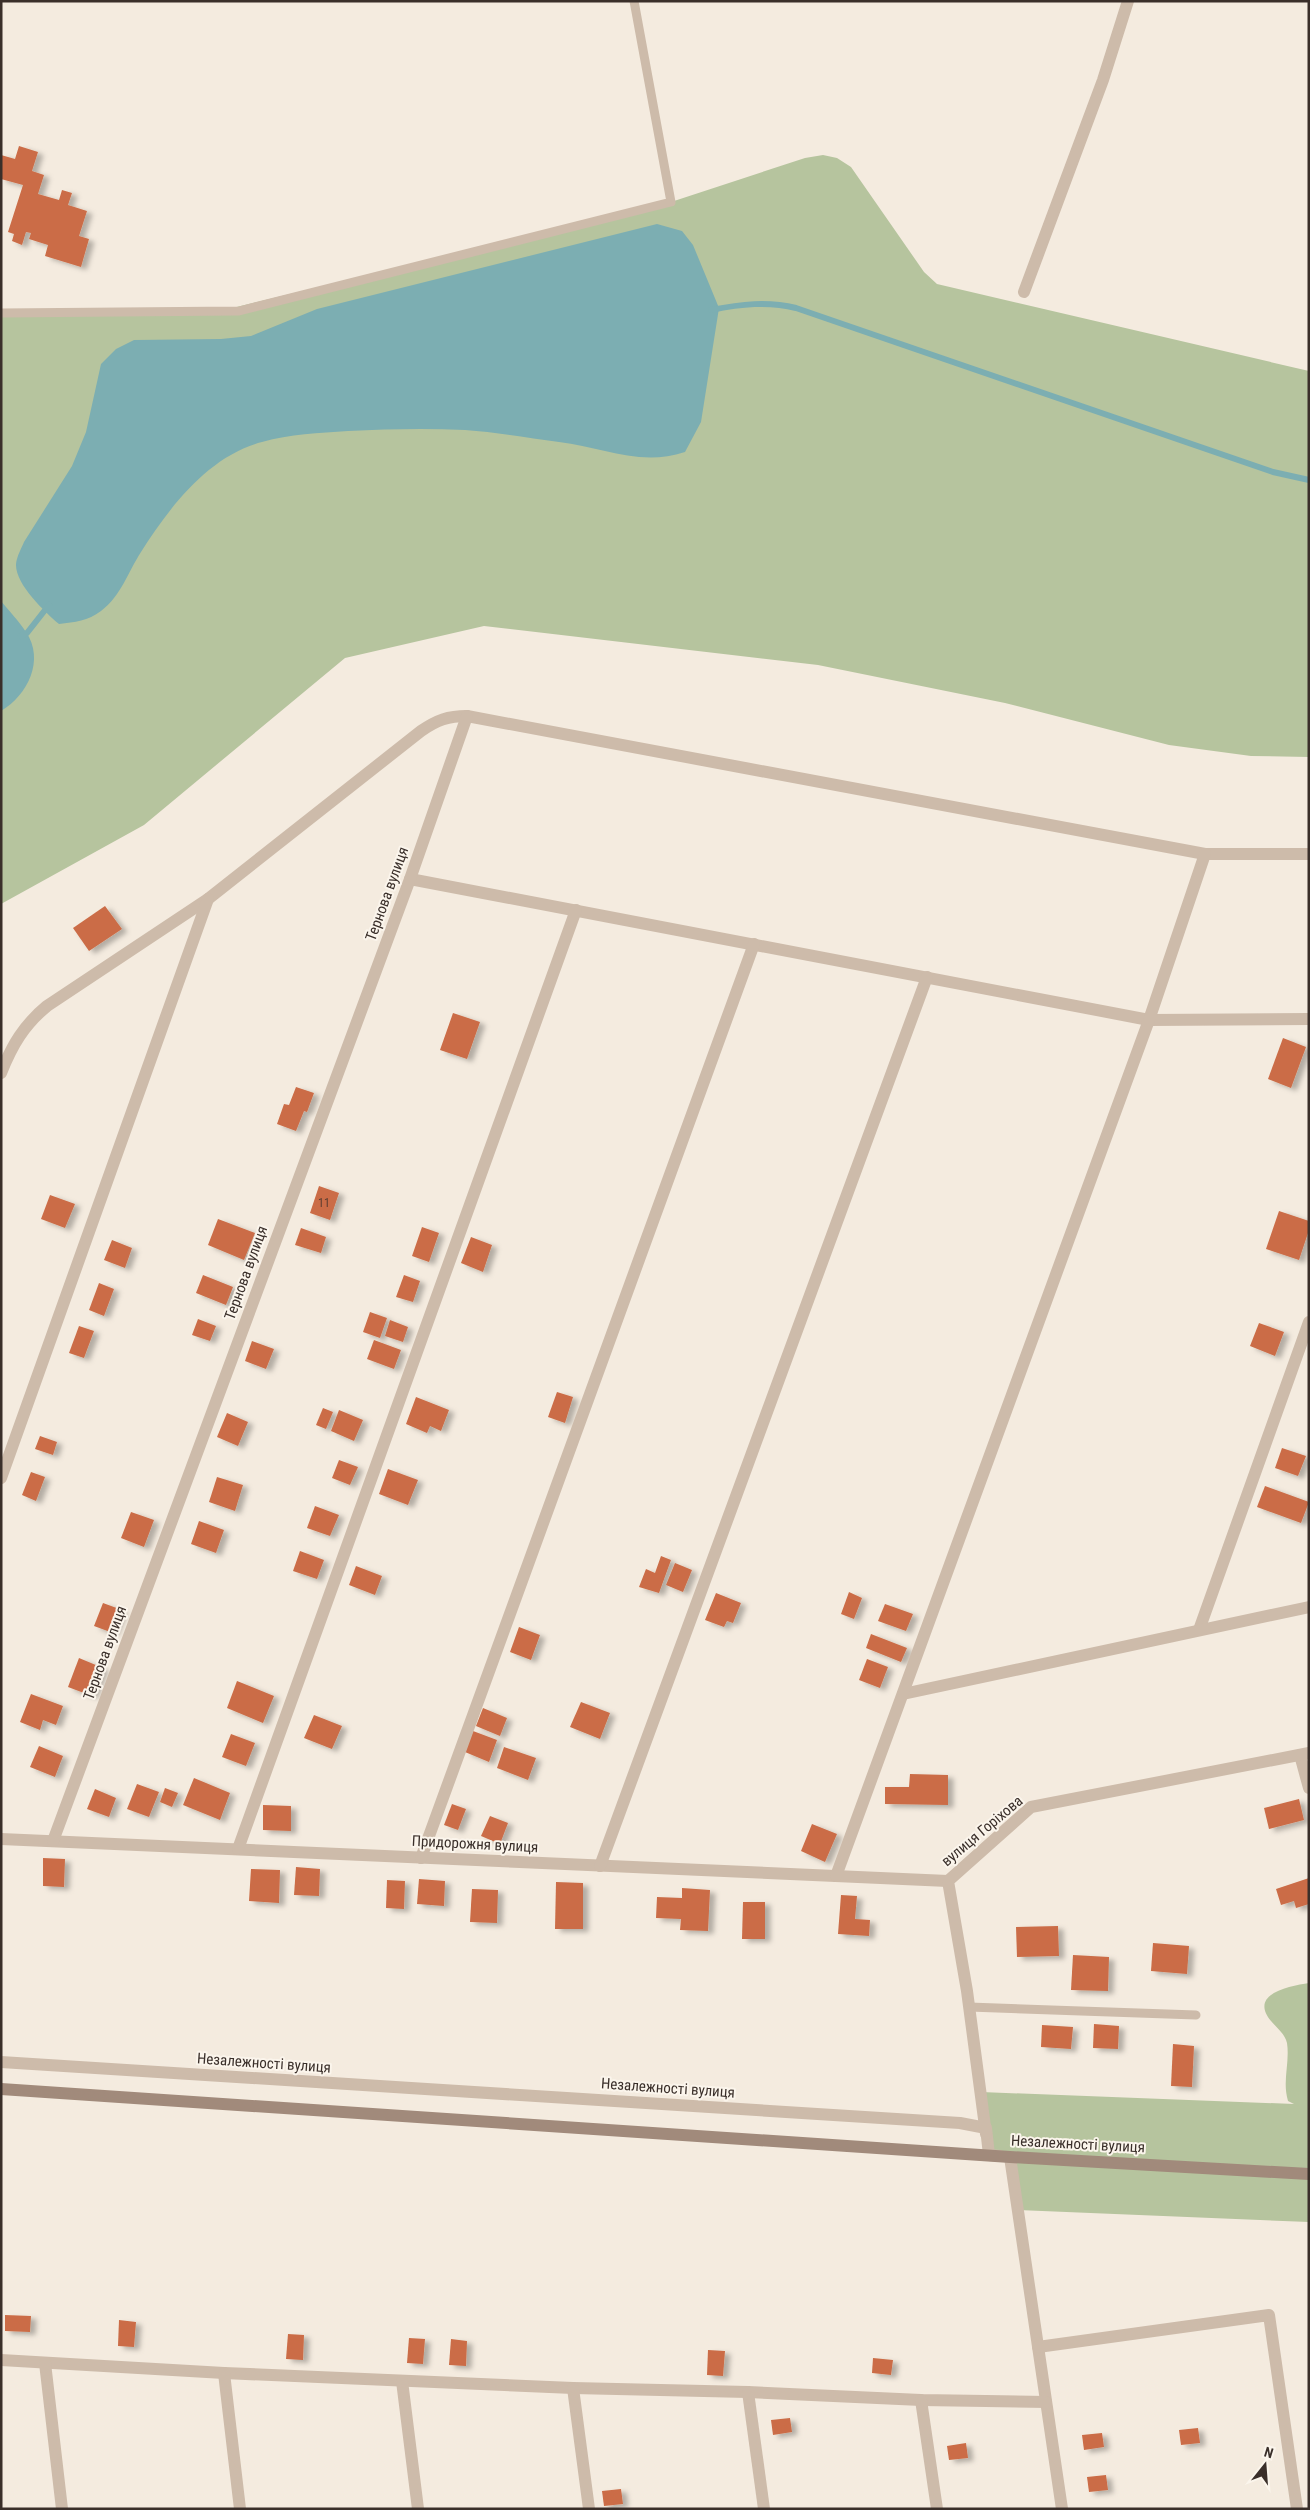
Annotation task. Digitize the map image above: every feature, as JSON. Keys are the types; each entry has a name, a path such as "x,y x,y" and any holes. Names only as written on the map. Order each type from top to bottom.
{"main road":[{"path":"1,2089 989,2155"}],"street":[{"path":"1024,292 1103,80 1128,1"},
{"path":"1,1073 8,1053 32,1019 47,1006 208,898 435,721 449,716 467,716 1205,854 1309,854"},
{"name":"Тернова вулиця","path":"53,1841 410,879 467,716"},
{"path":"836,1876 1149,1020 1205,854"},
{"path":"410,879 1149,1020 1309,1019"},
{"path":"1,1478 208,898"},
{"path":"238,1849 576,910"},
{"path":"421,1858 754,944"},
{"path":"600,1866 927,977"},
{"path":"1199,1630 1309,1322"},
{"path":"903,1694 1309,1607"},
{"path":"1304,1754 1309,1788"},
{"name":"вулиця Горіхова","path":"986,2128 969,2007 948,1881 1031,1808 1304,1754"},
{"name":"Придорожня вулиця","path":"1,1839 948,1881"},
{"name":"Незалежності вулиця","path":"1,2062 960,2124 986,2128 989,2155 1309,2174"},
{"path":"1010,2157 1062,2509"},
{"path":"1038,2346 1269,2315 1297,2509"},
{"path":"1,2360 224,2373 573,2388 748,2392 921,2400 1046,2402"},
{"path":"45,2363 62,2509"},
{"path":"224,2373 240,2509"},
{"path":"402,2381 418,2509"},
{"path":"573,2388 588,2509"},
{"path":"748,2392 764,2509"},
{"path":"921,2400 937,2509"}],"lane":[{"path":"1,314 239,311 670,202 634,1"},
{"path":"969,2007 1196,2015"}],"green space":[{"path":"823,155 837,158 851,167 924,272 937,284 1309,371 1309,757 1251,756 1169,745 1005,703 818,665 484,626 345,658 144,825 1,904 1,313 216,312 671,202 805,158"},
{"path":"1309,1983 1309,2222 1018,2210 1010,2157 989,2155 981,2092 1294,2104 1288,2101 1286,2094 1287,2043 1283,2034 1265,2011 1265,2004 1268,1997 1283,1989"}],"water":[{"path":"657,224 682,231 693,245 719,308 701,422 685,452 668,456 637,457 575,444 488,432 450,429 363,430 283,437 242,449 207,471 164,518 114,598 101,611 91,617 59,624 25,589 17,572 17,558 24,542 72,466 86,432 101,364 116,349 134,340 221,339 251,336 317,309"},
{"path":"1,601 26,632 34,654 34,665 31,676 19,696 1,711"}],"building":[{"path":"19,146 38,152 32,171 44,175 38,194 59,200 62,190 72,193 68,205 87,211 79,236 89,239 81,267 45,256 48,245 29,239 31,233 26,232 22,245 12,241 14,234 8,232 23,185 1,179 1,155 15,159"},
{"path":"105,906 122,929 89,951 73,928"},
{"path":"453,1013 480,1022 467,1059 440,1050"},
{"path":"1283,1038 1306,1047 1291,1088 1268,1079"},
{"path":"296,1087 314,1093 307,1112 304,1111 296,1131 277,1124 284,1104 289,1105"},
{"path":"319,1186 339,1193 330,1220 310,1213"},
{"path":"50,1195 75,1204 65,1228 41,1219"},
{"path":"1279,1211 1309,1221 1309,1230 1299,1260 1266,1249"},
{"path":"218,1219 255,1233 244,1260 208,1245"},
{"path":"422,1227 439,1233 429,1262 412,1256"},
{"path":"301,1228 326,1237 321,1253 295,1245"},
{"path":"471,1237 492,1245 483,1272 461,1263"},
{"path":"112,1240 132,1248 125,1268 104,1260"},
{"path":"203,1275 233,1287 226,1305 196,1293"},
{"path":"404,1275 420,1281 413,1302 396,1297"},
{"path":"99,1283 114,1289 104,1316 89,1310"},
{"path":"370,1312 387,1318 380,1338 363,1332"},
{"path":"198,1319 216,1326 210,1341 192,1335"},
{"path":"390,1320 408,1327 403,1342 385,1336"},
{"path":"1259,1323 1284,1332 1275,1356 1250,1346"},
{"path":"79,1326 94,1331 84,1358 69,1353"},
{"path":"374,1340 401,1350 394,1369 367,1359"},
{"path":"252,1341 274,1349 266,1369 245,1361"},
{"path":"557,1392 573,1397 565,1423 548,1417"},
{"path":"416,1397 449,1410 441,1431 430,1426 427,1433 406,1424"},
{"path":"323,1408 333,1412 326,1429 316,1425"},
{"path":"339,1410 363,1420 354,1441 331,1431"},
{"path":"227,1413 248,1422 238,1446 217,1437"},
{"path":"40,1436 57,1442 53,1455 35,1449"},
{"path":"1282,1448 1306,1456 1298,1476 1275,1468"},
{"path":"339,1460 358,1467 350,1485 332,1478"},
{"path":"388,1469 418,1480 408,1505 379,1494"},
{"path":"31,1472 45,1477 36,1501 22,1495"},
{"path":"217,1477 243,1485 235,1511 209,1502"},
{"path":"1265,1486 1309,1502 1301,1523 1257,1507"},
{"path":"315,1506 339,1515 330,1536 307,1528"},
{"path":"131,1512 154,1520 144,1547 121,1538"},
{"path":"199,1521 224,1530 216,1553 191,1544"},
{"path":"300,1551 324,1560 317,1579 293,1571"},
{"path":"661,1556 671,1560 659,1593 639,1587 646,1569 655,1573"},
{"path":"675,1563 692,1570 683,1592 666,1585"},
{"path":"356,1566 382,1576 375,1595 349,1585"},
{"path":"849,1592 862,1598 854,1619 841,1614"},
{"path":"716,1593 741,1603 733,1623 727,1621 724,1627 705,1620"},
{"path":"103,1603 122,1610 113,1633 94,1626"},
{"path":"885,1604 913,1614 906,1631 878,1621"},
{"path":"519,1627 540,1635 531,1660 510,1652"},
{"path":"871,1634 907,1648 901,1662 866,1648"},
{"path":"79,1658 103,1668 92,1696 68,1687"},
{"path":"867,1659 888,1667 880,1688 859,1680"},
{"path":"237,1681 274,1696 263,1723 227,1708"},
{"path":"31,1694 63,1706 56,1725 43,1720 40,1730 20,1722"},
{"path":"581,1702 610,1713 600,1739 570,1727"},
{"path":"483,1708 507,1718 500,1736 476,1726"},
{"path":"314,1715 342,1726 332,1749 304,1738"},
{"path":"473,1731 497,1740 489,1762 465,1752"},
{"path":"231,1734 255,1743 246,1766 222,1757"},
{"path":"39,1746 63,1756 55,1777 30,1767"},
{"path":"504,1747 536,1758 528,1780 497,1768"},
{"path":"910,1774 948,1775 948,1805 885,1804 885,1787 909,1787"},
{"path":"194,1778 230,1793 220,1820 183,1805"},
{"path":"137,1784 159,1792 149,1817 127,1809"},
{"path":"165,1788 178,1793 172,1807 160,1802"},
{"path":"95,1789 116,1798 109,1817 87,1809"},
{"path":"1299,1799 1304,1820 1269,1829 1264,1808"},
{"path":"452,1804 466,1809 458,1830 444,1825"},
{"path":"263,1805 291,1806 291,1831 263,1830"},
{"path":"490,1816 508,1823 500,1844 481,1836"},
{"path":"812,1824 837,1834 825,1862 801,1851"},
{"path":"43,1858 65,1859 64,1887 43,1886"},
{"path":"296,1867 320,1869 319,1896 294,1895"},
{"path":"251,1869 280,1870 279,1903 249,1901"},
{"path":"1309,1878 1309,1904 1296,1908 1294,1901 1281,1905 1276,1889"},
{"path":"419,1879 445,1881 444,1906 417,1904"},
{"path":"387,1880 405,1881 404,1909 386,1908"},
{"path":"556,1882 583,1883 583,1929 555,1929"},
{"path":"682,1888 710,1890 708,1931 680,1930 681,1919 656,1918 657,1897 682,1898"},
{"path":"472,1889 498,1890 497,1923 470,1922"},
{"path":"841,1895 857,1896 855,1919 870,1920 869,1936 838,1934"},
{"path":"743,1902 765,1902 765,1939 742,1939"},
{"path":"1058,1926 1059,1956 1017,1957 1016,1927"},
{"path":"1153,1943 1189,1946 1187,1974 1151,1971"},
{"path":"1073,1955 1109,1957 1108,1991 1071,1990"},
{"path":"1094,2024 1119,2026 1118,2049 1093,2048"},
{"path":"1042,2025 1073,2027 1071,2049 1041,2047"},
{"path":"1173,2044 1194,2046 1192,2087 1171,2086"},
{"path":"5,2315 31,2316 30,2332 5,2331"},
{"path":"119,2320 136,2322 134,2347 118,2346"},
{"path":"288,2334 304,2335 303,2360 286,2359"},
{"path":"409,2338 425,2339 423,2364 407,2363"},
{"path":"451,2339 467,2341 466,2366 449,2365"},
{"path":"708,2350 725,2351 723,2376 707,2375"},
{"path":"873,2358 893,2360 891,2375 872,2373"},
{"path":"790,2418 792,2432 773,2435 771,2420"},
{"path":"1198,2428 1200,2443 1181,2445 1179,2430"},
{"path":"1102,2433 1104,2447 1084,2450 1082,2435"},
{"path":"966,2443 968,2458 949,2460 947,2446"},
{"path":"1106,2475 1108,2490 1089,2492 1087,2477"},
{"path":"621,2489 623,2504 604,2506 602,2491"}],"waterway":[{"path":"711,310 754,304 796,308 1273,472 1309,480"},
{"path":"21,636 27,633 49,605"}]}
